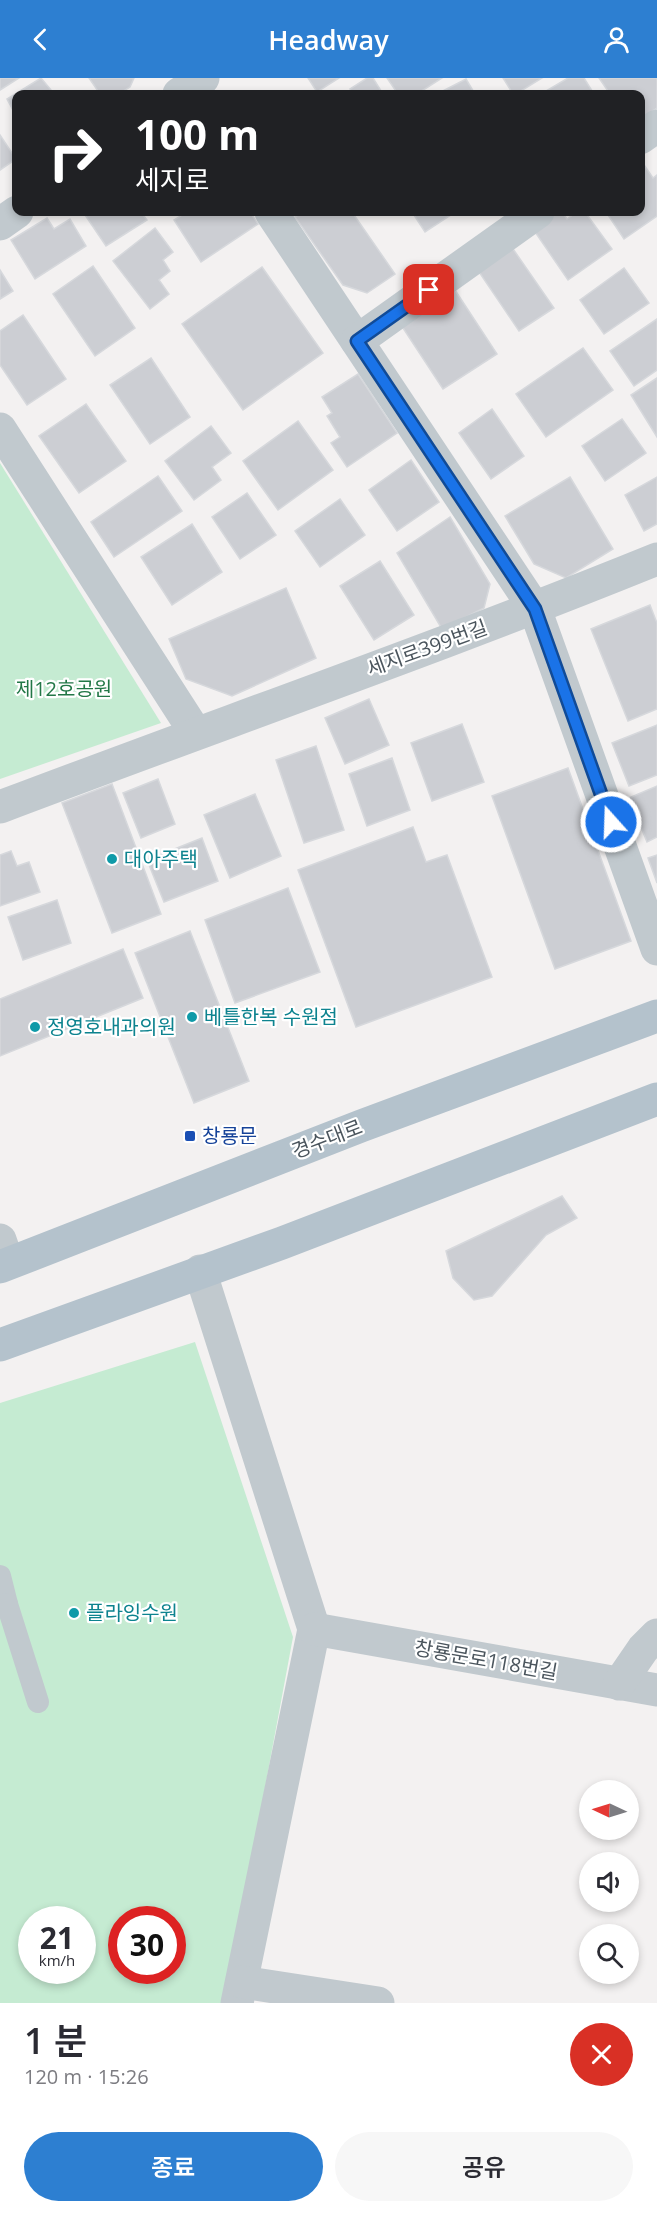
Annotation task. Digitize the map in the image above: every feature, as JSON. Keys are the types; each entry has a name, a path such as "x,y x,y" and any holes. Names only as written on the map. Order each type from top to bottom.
{"main road":[{"name":"경수대로","path":"2,1257 657,1016"},
{"path":"0,1344 282,1243 657,1099"}],"street":[{"path":"274,216 535,609 657,949"},
{"path":"357,341 532,216"},
{"path":"0,429 195,732"},
{"name":"세지로399번길","path":"0,807 195,732 535,609 657,559"},
{"path":"200,1271 315,1629 239,1993 378,2003"},
{"name":"창룡문로118번길","path":"315,1629 657,1690"},
{"path":"619,1684 643,1649 657,1635"}],"lane":[{"path":"0,1576 4,1605 38,1702"}],"green space":[{"name":"제12호공원","path":"0,463 161,723 0,779"},
{"path":"195,1342 293,1637 245,1895 222,2003 0,2003 0,1403"}],"building":[{"path":"0,78 19,78 0,90"},
{"path":"41,78 51,90 22,90"},
{"path":"89,78 134,78 130,87 125,90 97,90"},
{"path":"308,78 339,78 320,90 316,90"},
{"path":"367,78 373,78 380,90 351,90"},
{"path":"387,78 442,78 423,90 395,90"},
{"path":"503,78 542,78 522,90 510,90"},
{"path":"568,78 584,78 592,90 548,90"},
{"path":"599,78 657,78 657,108 645,116 645,90 607,90"},
{"path":"466,79 473,90 445,90"},
{"path":"12,96 12,108 7,99"},
{"path":"0,135 12,153 12,162 0,170"},
{"path":"645,166 653,178 657,175 657,216 624,239 609,216 645,216"},
{"path":"86,216 144,216 147,220 106,246"},
{"path":"180,216 253,216 258,224 201,262 174,220"},
{"path":"355,216 395,274 367,293 343,285 295,217"},
{"path":"415,216 449,216 425,232"},
{"path":"552,216 565,216 567,219 571,216 588,216 612,249 568,280 533,229"},
{"path":"47,218 54,229 70,219 86,246 35,279 11,240"},
{"path":"155,228 173,252 163,260 170,271 159,280 169,294 150,309 113,261"},
{"path":"511,246 554,308 519,331 477,269"},
{"path":"93,266 135,328 95,356 53,294"},
{"path":"262,267 323,353 243,410 182,324"},
{"path":"624,268 649,303 604,334 580,300"},
{"path":"0,270 13,291 0,299"},
{"path":"455,290 497,354 443,389 401,325"},
{"path":"23,315 66,379 27,405 0,365 0,331"},
{"path":"657,319 657,370 634,386 610,351"},
{"path":"583,348 613,390 546,437 516,394"},
{"path":"151,358 190,417 150,444 110,385"},
{"path":"358,374 397,433 347,467 331,443 340,437 327,416 332,413 322,397"},
{"path":"657,378 657,437 631,395"},
{"path":"86,404 126,461 79,493 39,436"},
{"path":"492,409 524,456 491,479 459,433"},
{"path":"622,419 646,453 605,481 582,446"},
{"path":"298,421 333,470 278,510 243,461"},
{"path":"211,426 231,453 212,467 221,480 194,500 165,461"},
{"path":"411,460 439,502 397,531 369,490"},
{"path":"158,476 182,511 114,557 91,522"},
{"path":"570,477 613,549 566,578 534,564 505,516"},
{"path":"657,477 657,524 644,531 625,495"},
{"path":"247,493 276,535 240,559 212,517"},
{"path":"340,499 365,535 320,567 295,531"},
{"path":"450,517 490,584 484,608 442,629 397,553"},
{"path":"192,524 222,572 172,605 141,557"},
{"path":"380,561 414,615 374,640 340,586"},
{"path":"286,588 316,658 232,696 186,679 169,639"},
{"path":"650,605 657,623 657,709 628,721 591,629"},
{"path":"369,699 389,745 345,764 325,718"},
{"path":"462,724 484,782 432,801 411,743"},
{"path":"657,725 657,775 629,786 612,743"},
{"path":"316,746 344,830 304,843 276,760"},
{"path":"392,758 410,810 367,826 349,774"},
{"path":"568,768 631,941 555,969 492,796"},
{"path":"158,779 175,824 141,838 123,793"},
{"name":"대아주택","path":"112,784 161,914 112,933 62,803"},
{"path":"657,786 657,837 647,842 629,798"},
{"path":"255,794 281,856 230,878 204,815"},
{"path":"413,827 426,862 447,855 492,977 356,1027 298,870"},
{"path":"202,838 218,881 164,902 147,860"},
{"path":"11,851 17,866 29,862 40,892 0,906 0,855"},
{"path":"657,855 657,883 648,858"},
{"path":"288,888 320,972 235,1003 205,920"},
{"path":"57,900 71,943 23,960 8,917"},
{"name":"베틀한복 수원점","path":"190,931 249,1081 194,1103 135,953"},
{"name":"정영호내과의원","path":"123,949 143,998 0,1056 0,999"},
{"path":"562,1196 577,1218 546,1235 492,1296 474,1300 453,1278 446,1251"}],"place":[{"name":"대아주택","path":"112,859"},
{"name":"베틀한복 수원점","path":"192,1017"},
{"name":"정영호내과의원","path":"35,1027"},
{"name":"창룡문","path":"190,1136"},
{"name":"플라잉수원","path":"74,1613"}],"route":[{"path":"429,290 357,341 535,609 611,822"}]}
